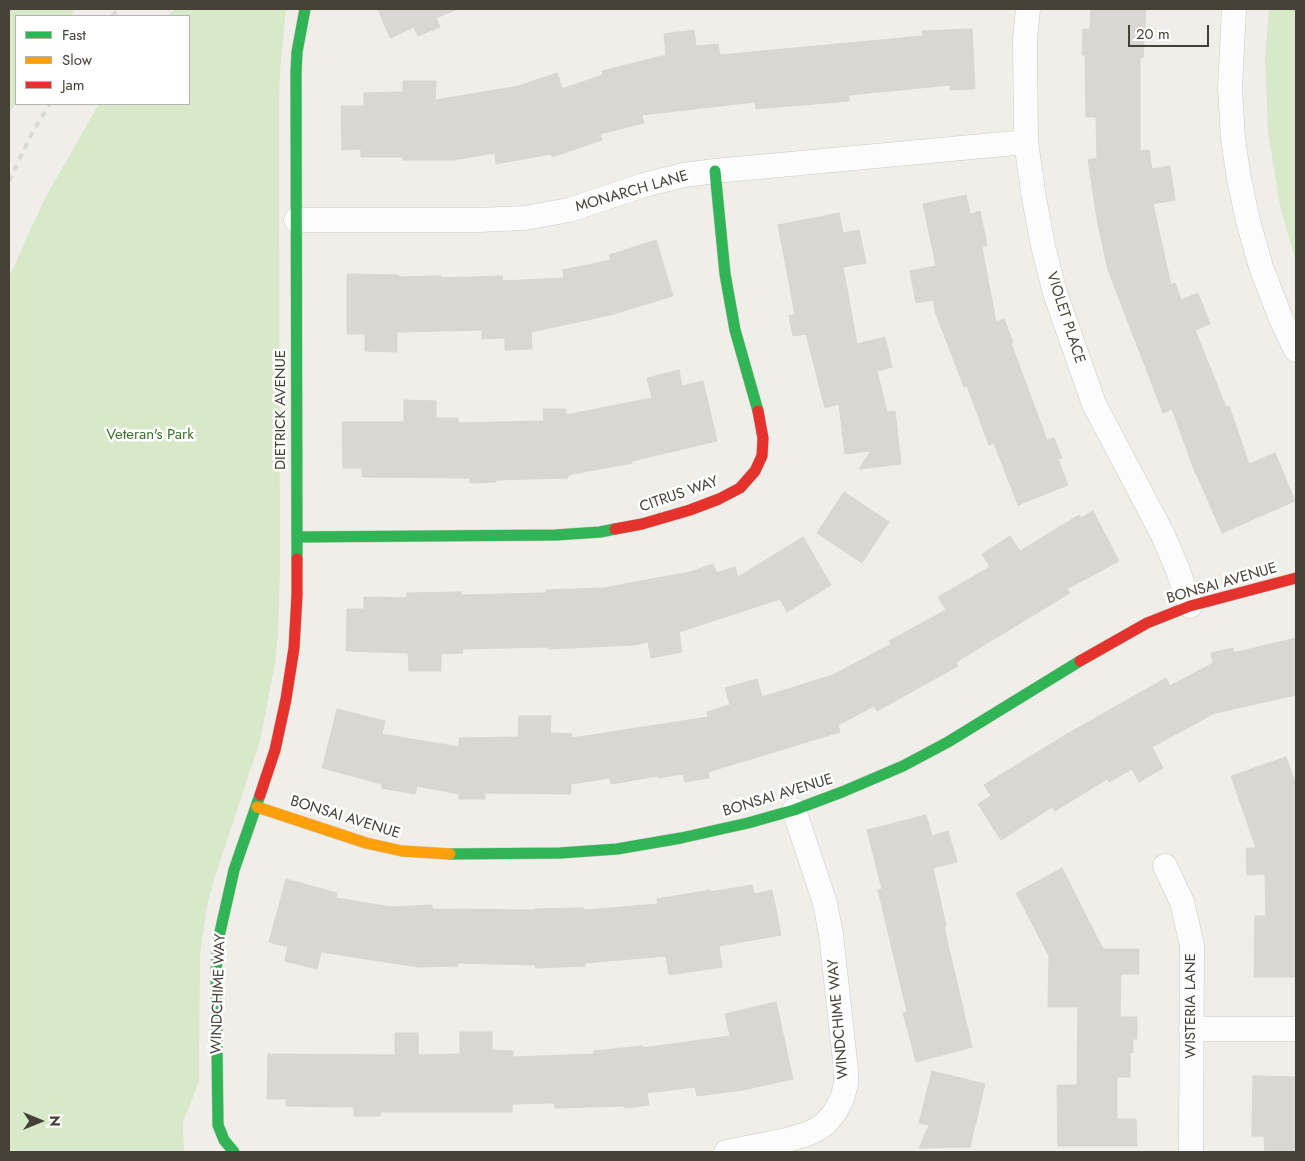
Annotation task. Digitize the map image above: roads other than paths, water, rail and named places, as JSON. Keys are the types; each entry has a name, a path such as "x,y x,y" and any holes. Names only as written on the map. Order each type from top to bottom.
{"street":[{"name":"DIETRICK AVENUE","path":"257,806 275,750 294,648 297,595 296,72 297,52 305,9"},
{"name":"VIOLET PLACE","path":"1028,9 1026,39 1026,142 1043,246 1055,293 1094,404 1163,535 1190,606"},
{"path":"1234,9 1230,88 1233,139 1239,179 1248,222 1262,267 1281,319 1296,350"},
{"name":"MONARCH LANE","path":"296,220 478,220 525,218 569,210 644,185 684,175 1026,142"},
{"name":"CITRUS WAY","path":"297,537 509,536 600,532 642,524 690,510 719,499 740,488 755,471 762,456 763,438 761,420 735,330 725,274 715,171"},
{"name":"BONSAI AVENUE","path":"257,806 366,843 402,851 440,854 560,853 618,849 682,838 794,810 904,766 948,742 1110,643 1147,623 1190,606 1296,578"},
{"name":"WINDCHIME WAY","path":"234,1152 224,1140 218,1125 216,973 218,942 224,908 234,870 257,806"},
{"name":"WINDCHIME WAY","path":"726,1152 787,1140 816,1130 836,1112 846,1084 846,1070 825,903 794,810"},
{"name":"WISTERIA LANE","path":"1165,866 1182,902 1192,945 1191,1152"},
{"path":"1191,1030 1296,1029"}],"railway":[{"path":"113,15 119,9"},
{"path":"9,181 32,133 49,105"}],"park label":[{"name":"Veteran's Park","path":"150,435"}]}
